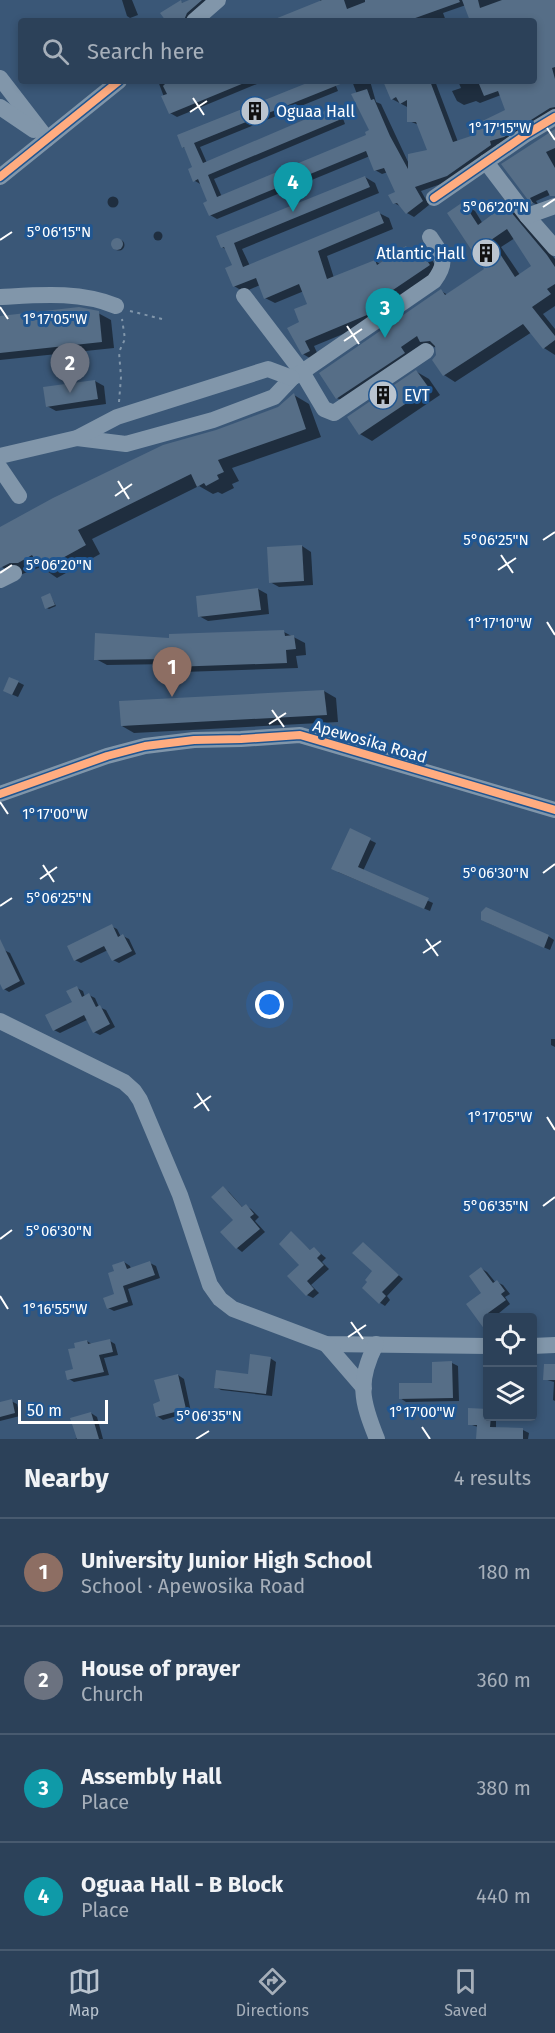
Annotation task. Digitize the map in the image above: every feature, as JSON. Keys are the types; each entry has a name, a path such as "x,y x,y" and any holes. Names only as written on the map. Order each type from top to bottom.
{"street":[{"path":"197,18 218,0"},
{"path":"0,78 47,139"},
{"path":"0,177 115,84"},
{"path":"0,107 47,139"},
{"path":"434,198 555,117"},
{"path":"486,162 526,216 555,248"},
{"path":"526,216 555,206"},
{"path":"77,438 126,444 213,420 274,397 297,375 434,281 441,272 443,256 430,237"},
{"path":"0,297 75,295 98,299 116,306"},
{"path":"244,296 297,375 324,409 334,413 426,351"},
{"path":"0,456 77,438 120,416 268,369 297,375"},
{"path":"0,468 19,496"},
{"name":"Apewosika Road","path":"0,794 107,756 145,746 194,740 241,740 300,735 555,810"},
{"path":"0,1021 124,1082 134,1091 140,1100 180,1195 210,1285 220,1299 233,1310 326,1344 483,1346"},
{"path":"326,1344 364,1388"},
{"path":"376,1344 364,1368 364,1388 368,1416 377,1439"},
{"path":"537,1346 555,1345"}],"path":[{"path":"116,306 162,319"},
{"path":"116,306 124,325 125,339 119,352 120,416"}],"building":[{"path":"181,0 182,3 189,0 202,0 187,13 185,18 164,18 160,13"},
{"path":"322,0 344,0 347,9 365,0 459,0 460,2 415,18 277,18"},
{"path":"462,0 478,0 480,8 502,0 555,0 555,67 552,68 555,79 555,107 504,137 490,141 491,145 447,176 415,187 423,201 406,214 397,203 393,204 388,195 395,192 384,168 374,171 366,151 209,216 203,203 207,201 198,179 193,182 188,169 192,167 177,135 304,84 341,84 194,143 203,163 334,107 339,120 208,175 217,197 366,135 365,132 369,130 351,94 367,89 408,169 408,154 427,150 416,122 407,122 407,100 400,104 396,97 391,100 384,84 431,84 453,142 471,136 468,128 505,110 498,91 484,96 479,84 537,84 537,18 469,18"},
{"name":"Oguaa Hall","path":"165,84 242,84 169,114 161,96 167,94 163,86"},
{"path":"555,129 555,148 546,152 555,168 555,196 550,196 547,190 530,198 533,203 531,204 501,164"},
{"path":"365,176 370,187 234,243 243,267 379,211 384,223 318,251 327,279 375,260 377,265 406,246 410,252 418,247 430,265 390,292 392,297 367,315 305,341 310,351 302,355 287,328 299,322 294,309 307,304 299,284 264,299 256,278 233,287 225,268 232,265 216,236"},
{"path":"463,202 478,225 505,205 555,267 555,284 547,289 551,294 532,307 555,336 555,340 543,349 523,324 443,376 432,360 436,355 435,346 430,341 420,342 417,336 401,347 405,353 336,399 319,373 441,289 445,295 484,269 447,213","holes":["507,229 531,266 515,277 491,240"]},
{"path":"119,238 123,244 119,250 115,250 111,242"},
{"path":"79,307 99,311 102,342 0,353 0,316"},
{"path":"416,370 429,388 359,435 347,417"},
{"path":"95,380 98,399 46,407 43,387"},
{"path":"294,393 306,429 218,460 224,472 217,475 219,479 206,486 204,483 197,487 191,474 78,530 86,545 41,570 32,555 18,563 10,563 0,568 0,527 53,498 163,445 216,430 278,407"},
{"path":"302,545 304,581 269,583 267,547"},
{"path":"258,588 261,610 198,617 196,596"},
{"path":"50,593 55,605 45,609 41,597"},
{"path":"284,630 285,636 294,635 296,649 286,650 287,663 171,667 170,659 94,660 95,633 169,638 169,634"},
{"path":"9,677 19,681 12,695 3,691"},
{"path":"324,690 327,715 121,726 119,701"},
{"path":"350,828 371,838 358,867 429,898 424,909 331,869"},
{"path":"486,907 549,935 544,948 481,920 481,912"},
{"path":"112,924 118,937 123,934 132,951 112,961 104,946 74,961 67,946"},
{"path":"0,939 20,981 3,990 0,984"},
{"path":"77,986 82,997 89,993 96,1007 100,1005 110,1024 93,1033 84,1015 53,1031 45,1015 72,1002 66,991"},
{"path":"223,1186 242,1207 246,1204 254,1214 250,1217 260,1229 236,1249 220,1232 233,1220 211,1197"},
{"path":"291,1231 310,1250 314,1247 321,1254 317,1258 324,1265 307,1281 314,1289 306,1296 287,1276 299,1265 279,1244"},
{"path":"363,1242 399,1275 382,1292 386,1296 379,1304 362,1288 372,1271 352,1253"},
{"path":"124,1261 127,1269 150,1261 155,1275 123,1286 128,1302 107,1309 103,1298 114,1294 108,1273 114,1271 112,1265"},
{"path":"481,1267 493,1283 497,1280 505,1291 501,1294 506,1300 488,1313 483,1313 483,1327 466,1304 481,1293 469,1276"},
{"path":"110,1339 113,1352 99,1355 104,1372 67,1380 65,1371 73,1369 68,1349 75,1348 74,1343 87,1340 88,1344"},
{"path":"250,1354 271,1357 266,1394 214,1388 216,1370 248,1374"},
{"path":"452,1361 453,1398 399,1399 399,1383 432,1383 432,1362"},
{"path":"544,1364 555,1364 555,1380 543,1380"},
{"path":"178,1374 186,1409 156,1417 153,1404 160,1401 154,1380"},
{"path":"12,1399 15,1413 0,1417 0,1402"},
{"path":"468,1408 483,1409 483,1421 491,1421 490,1427 523,1428 523,1439 476,1439 477,1425 468,1425"},
{"path":"91,1412 99,1439 77,1439 70,1418"}],"cycle path":[{"path":"0,177 115,84"},
{"path":"434,198 555,117"},
{"path":"0,794 107,756 145,746 194,740 300,735 555,810"}],"place":[{"name":"Oguaa Hall","path":"255,111"},
{"name":"Oguaa Hall - B Block","path":"293,212"},
{"name":"Atlantic Hall","path":"486,253"},
{"name":"Assembly Hall","path":"385,338"},
{"name":"House of prayer","path":"70,393"},
{"name":"EVT","path":"383,395"},
{"name":"University Junior High School","path":"172,697"}]}
